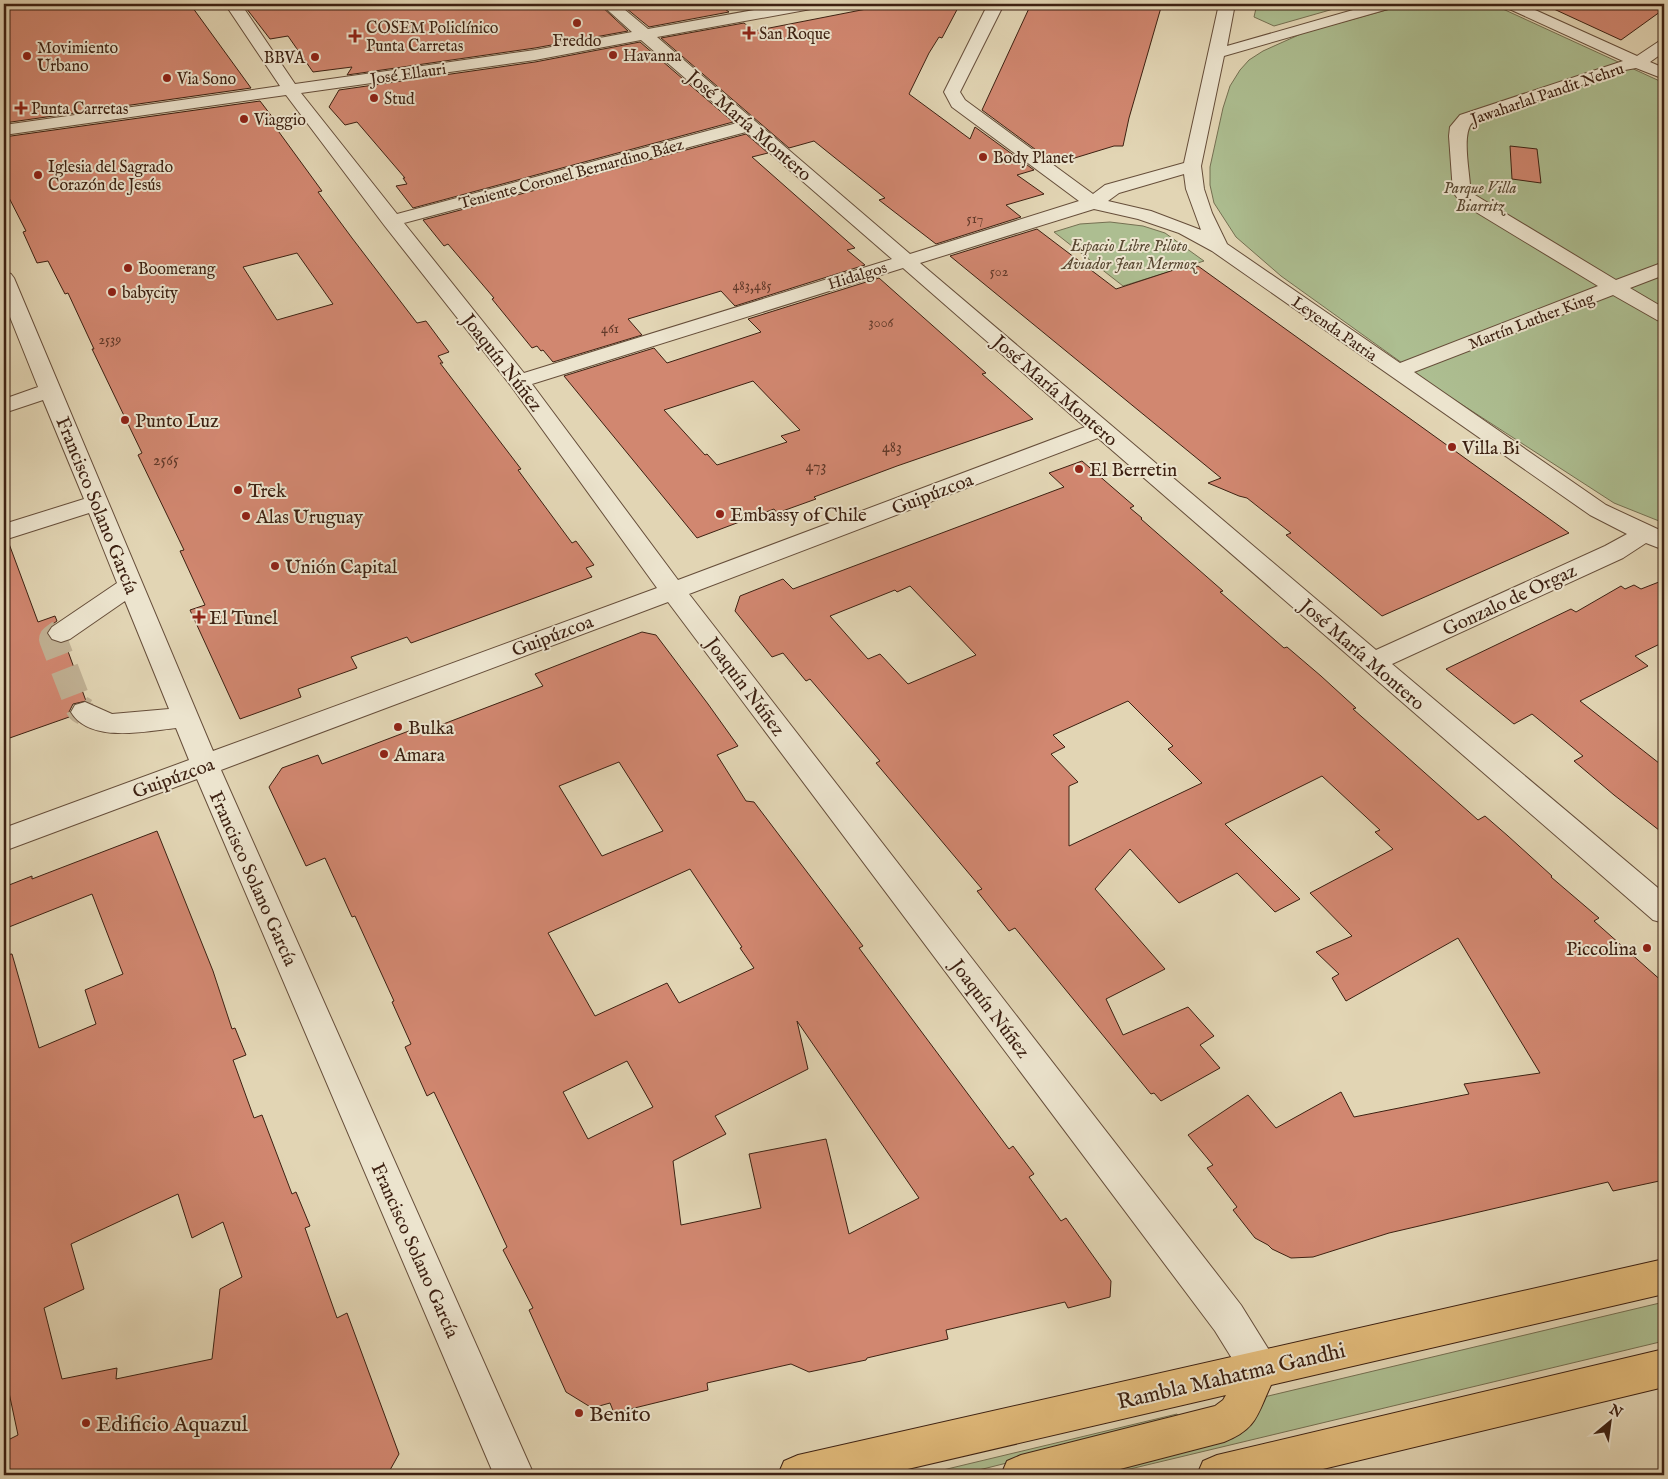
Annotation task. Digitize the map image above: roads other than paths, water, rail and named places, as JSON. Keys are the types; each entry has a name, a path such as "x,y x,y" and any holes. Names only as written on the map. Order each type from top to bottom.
{"main road":[{"name":"Rambla Mahatma Gandhi","path":"798,1475 1664,1276"},
{"path":"1021,1475 1224,1423 1237,1414 1259,1368"},
{"path":"1217,1475 1664,1368"}],"street":[{"name":"Joaquín Núñez","path":"233,4 291,90 391,221 519,381 673,591 1222,1310 1259,1368"},
{"name":"José María Montero","path":"609,4 1372,662 1664,911"},
{"name":"José Ellauri","path":"4,130 535,55 811,4"},
{"path":"996,4 953,87 954,98 958,103 1093,203 1152,218 1186,230 1219,247"},
{"name":"Leyenda Patria","path":"1227,4 1218,53 1192,166 1195,189 1203,213 1219,247 1598,510 1654,538"},
{"path":"1218,53 1390,4"},
{"path":"1510,4 1664,74"},
{"path":"1639,62 1664,45"},
{"name":"Jawaharlal Pandit Nehru","path":"1639,62 1619,67 1466,119 1459,127 1462,192 1468,199 1568,261 1664,316"},
{"name":"Teniente Coronel Bernardino Báez","path":"391,221 751,125"},
{"name":"Hidalgos","path":"519,381 1093,203 1112,190 1192,166"},
{"name":"Martín Luther King","path":"1397,371 1664,268"},
{"name":"Francisco Solano García","path":"4,278 205,766 514,1475"},
{"path":"4,406 51,390"},
{"name":"Guipúzcoa","path":"4,840 673,591 1101,429"},
{"path":"4,532 97,503"},
{"name":"Gonzalo de Orgaz","path":"1372,662 1614,552 1654,538"},
{"path":"61,633 131,585"},
{"path":"85,712 108,724 185,718"}],"tunnel":[{"path":"61,633 53,639 80,709 85,712"}],"place":[{"name":"Freddo","path":"577,23"},
{"name":"San Roque","path":"749,33"},
{"name":"COSEM Policlínico Punta Carretas","path":"355,36"},
{"name":"Havanna","path":"613,55"},
{"name":"Movimiento Urbano","path":"27,56"},
{"name":"BBVA","path":"315,57"},
{"name":"Via Sono","path":"167,78"},
{"name":"Stud","path":"374,98"},
{"name":"Punta Carretas","path":"21,108"},
{"name":"Viaggio","path":"244,119"},
{"name":"Body Planet","path":"983,157"},
{"name":"Iglesia del Sagrado Corazón de Jesús","path":"38,175"},
{"name":"Boomerang","path":"128,268"},
{"name":"babycity","path":"112,292"},
{"name":"Punto Luz","path":"125,420"},
{"name":"Villa Bi","path":"1452,447"},
{"name":"El Berretin","path":"1079,469"},
{"name":"Trek","path":"238,490"},
{"name":"Embassy of Chile","path":"720,514"},
{"name":"Alas Uruguay","path":"246,516"},
{"name":"Unión Capital","path":"275,566"},
{"name":"El Tunel","path":"199,617"},
{"name":"Bulka","path":"398,727"},
{"name":"Amara","path":"384,754"},
{"name":"Piccolina","path":"1647,948"},
{"name":"Benito","path":"579,1413"},
{"name":"Edificio Aquazul","path":"86,1423"}],"park label":[{"name":"Parque Villa Biarritz","path":"1480,196"},
{"name":"Espacio Libre Piloto Aviador Jean Mermoz","path":"1129,254"}]}
